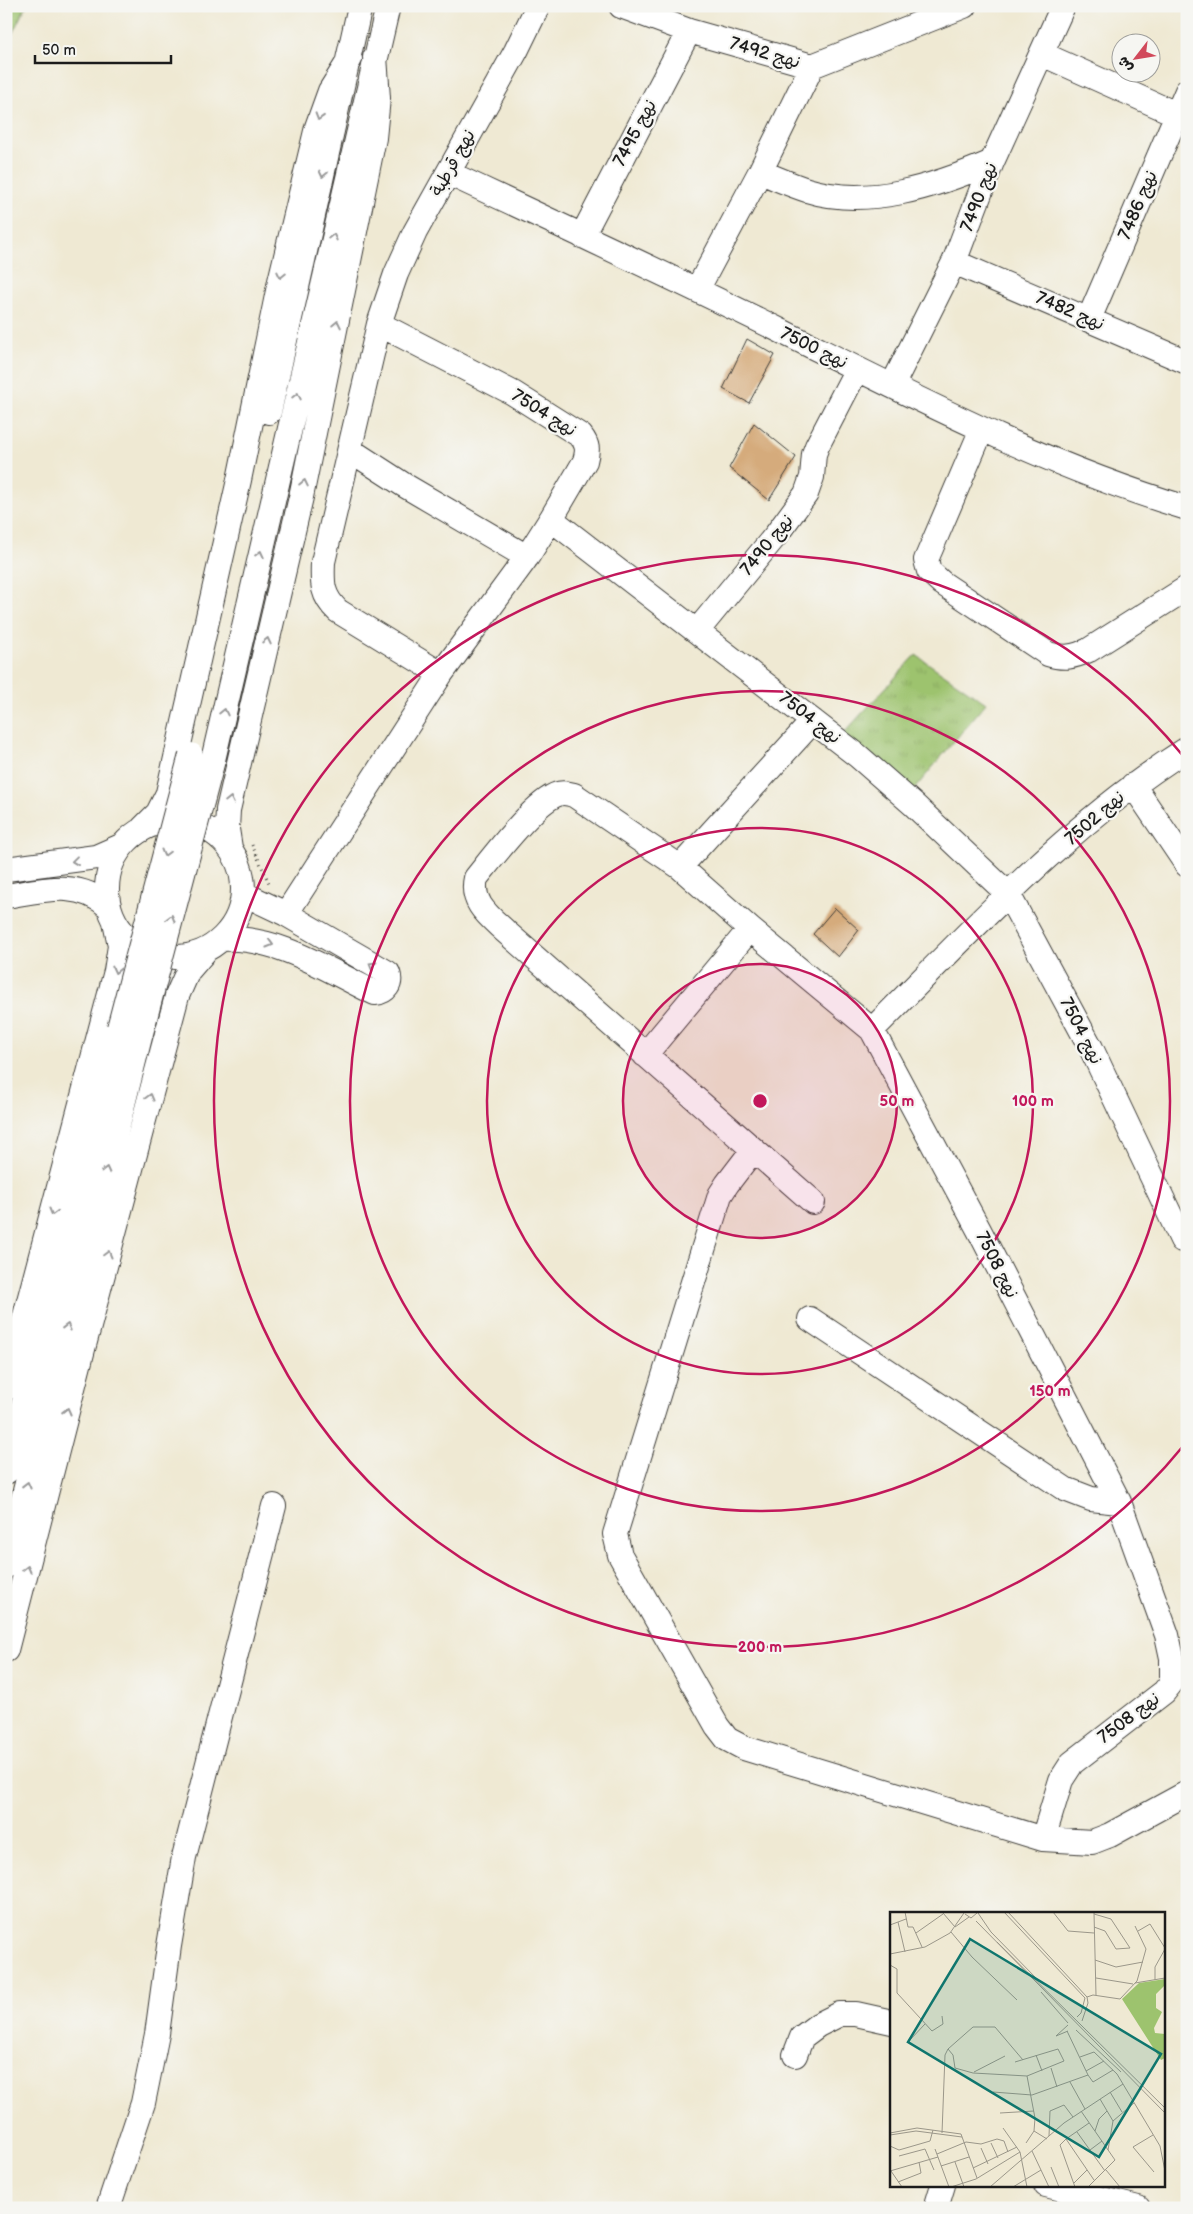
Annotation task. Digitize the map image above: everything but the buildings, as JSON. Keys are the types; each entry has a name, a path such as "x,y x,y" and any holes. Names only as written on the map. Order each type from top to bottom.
{"street":[{"path":"202,758 360,6"},
{"path":"6,1472 130,1031 202,758 388,6"},
{"name":"نهج قرطبة","path":"441,674 353,622 329,603 324,593 322,581 323,562 379,324 407,247 516,51 538,6"},
{"name":"نهج 7492","path":"621,6 689,31 812,66 964,6"},
{"name":"نهج 7490","path":"892,386 954,262 992,162 1064,6"},
{"name":"نهج 7495","path":"582,236 689,31"},
{"path":"1042,54 1176,114"},
{"path":"6,1650 82,1349 177,996 188,971 237,919 244,894 241,870 230,848 227,829 228,810 301,497 374,138 378,98 375,58"},
{"path":"6,869 104,855 121,846 144,828 158,812 168,793 239,480 280,281 316,127 330,91 350,59"},
{"path":"698,290 760,172 812,66"},
{"name":"نهج 7486","path":"1089,319 1187,91"},
{"path":"760,172 807,190 831,196 869,196 934,185 992,162"},
{"name":"نهج 7500","path":"448,172 698,290 982,429 1086,473 1187,508"},
{"name":"نهج 7482","path":"954,262 1187,362"},
{"name":"نهج 7504","path":"379,324 513,393 581,436 587,444 588,452 551,519 858,756 914,805 1008,894 1091,1048 1182,1240"},
{"name":"نهج 7490","path":"697,631 776,535 806,494 812,477 814,454 817,446 857,369"},
{"path":"982,429 926,560 929,571 942,583 1048,654 1061,658 1073,657 1089,650 1187,588"},
{"path":"350,450 404,485 527,557"},
{"path":"286,914 441,674 527,557 551,519"},
{"path":"680,867 813,721"},
{"name":"نهج 7502","path":"872,1030 1008,894 1133,785 1187,749"},
{"path":"1133,785 1187,865"},
{"path":"813,1202 486,914 476,901 473,888 476,878 530,815 553,796 561,792 574,795 680,867 750,929 872,1030"},
{"path":"144,828 166,820 190,822 212,831 230,848"},
{"path":"6,1388 116,971 120,946 112,915 107,882 114,857 121,846"},
{"path":"6,896 66,888 85,891 102,901 130,940 144,950 160,956 184,957 214,945 255,940 281,947 375,993 384,991 387,987 390,978 388,974 286,914 244,894"},
{"path":"645,1055 750,929"},
{"name":"نهج 7508","path":"872,1030 979,1230 1119,1502 1167,1635 1172,1658 1172,1682 1164,1692 1072,1763 1061,1780 1043,1839"},
{"path":"6,1566 130,1031"},
{"path":"754,1150 720,1195 615,1534 620,1556 717,1726 727,1739 744,1748 1043,1839 1092,1842 1110,1836 1187,1793"},
{"path":"810,1319 1065,1489 1091,1499 1119,1502"},
{"path":"108,2208 143,2103 157,2034 184,1857 274,1506"},
{"path":"794,2056 802,2037 818,2024 840,2014 856,2014 890,2022"},
{"path":"936,2208 942,2186"},
{"path":"1050,2186 1138,2208"}],"green space":[{"path":"6,6 26,6 6,46"},
{"path":"916,655 986,703 912,792 842,735"}]}
